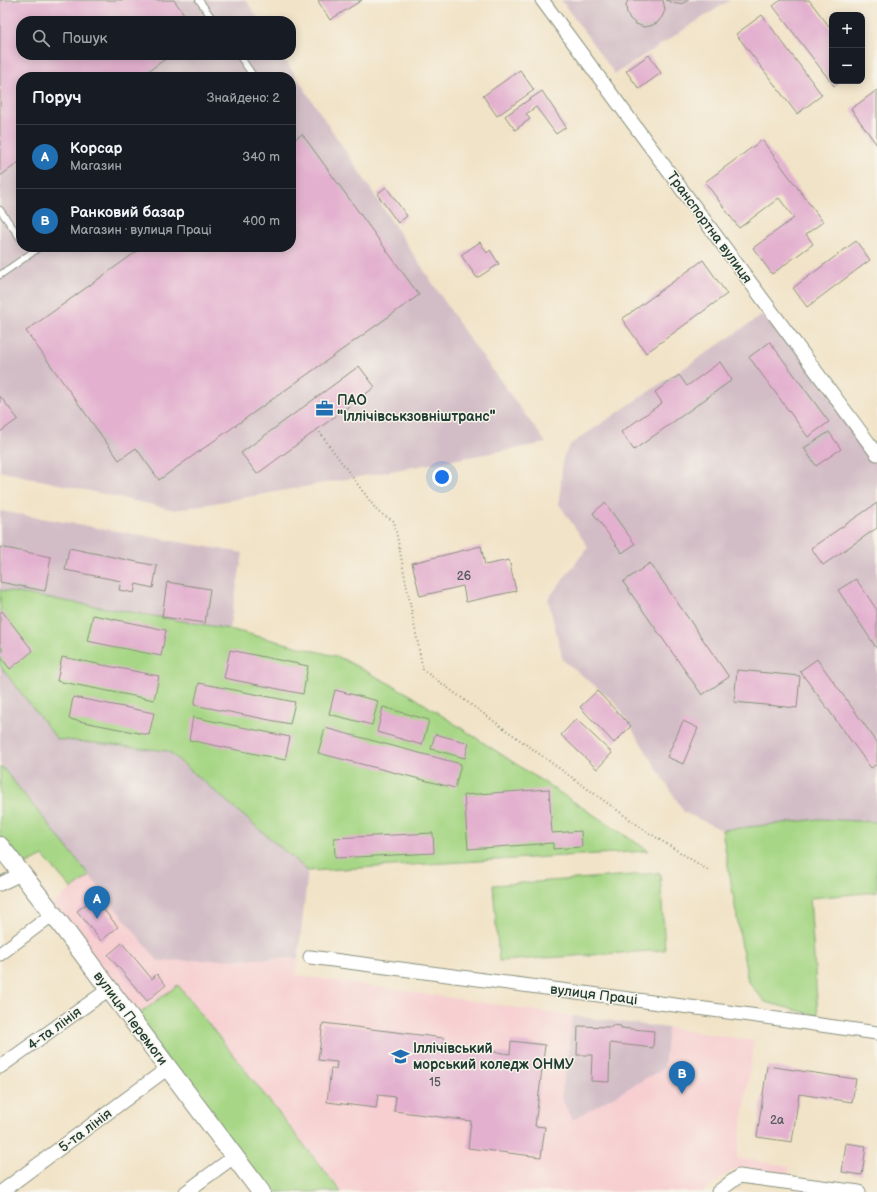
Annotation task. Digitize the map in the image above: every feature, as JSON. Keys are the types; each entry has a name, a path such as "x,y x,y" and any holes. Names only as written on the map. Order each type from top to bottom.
{"main road":[{"name":"вулиця Перемоги","path":"0,846 53,914 262,1192"}],"street":[{"name":"Транспортна вулиця","path":"542,0 877,454"},
{"path":"0,884 21,874"},
{"path":"0,954 53,914"},
{"name":"вулиця Праці","path":"310,957 877,1033"},
{"name":"4-та лінія","path":"0,1066 109,988"},
{"name":"5-та лінія","path":"1,1192 168,1068"},
{"path":"186,1192 235,1156"},
{"path":"718,1192 739,1176 859,1192"}],"lane":[{"path":"199,0 210,16"},
{"path":"242,60 250,72"},
{"path":"0,210 16,232"},
{"path":"0,275 31,253"}],"path":[{"path":"317,429 378,512 394,521 423,670 646,831 708,870"}],"shaded area":[{"path":"0,0 246,0 257,16 16,16 16,60 285,60 293,72 16,72 16,252 296,252 296,76 466,334 546,443 175,510 0,471"},
{"path":"561,0 730,0 615,74"},
{"path":"770,310 877,464 877,822 819,819 722,830 684,812 616,703 563,660 548,599 588,547 559,504 563,457 571,444"},
{"path":"0,511 243,553 229,629 0,590"},
{"path":"0,666 57,739 168,751 308,871 298,958 158,961 0,764"},
{"name":"Іллічівський морський коледж ОНМУ","path":"90,876 158,961 298,958 296,975 573,1016 561,1097 664,1068 668,1028 754,1041 737,1158 789,1166 788,1176 733,1169 703,1192 341,1192 178,986 135,1017 52,904"},
{"path":"573,1016 668,1028 664,1068 572,1120 561,1097"}],"green space":[{"path":"0,590 229,629 339,657 409,694 649,851 308,871 168,751 57,739 0,666"},
{"path":"2,767 90,876 72,889 43,856 25,865 0,838 0,768"},
{"path":"819,819 877,822 877,892 810,898 818,1016 765,1002 748,982 722,830"},
{"path":"660,873 665,950 499,961 493,885"},
{"path":"178,985 341,1192 270,1192 135,1017"}],"building":[{"path":"0,0 174,0 185,16 16,16 16,60 164,60 147,72 16,72 16,165 0,176"},
{"path":"362,0 330,20 318,1"},
{"path":"628,0 663,0 665,10 657,23 644,27 636,24 630,19 627,13 626,5"},
{"path":"666,0 689,0 676,4"},
{"path":"781,0 809,0 829,26 829,79 773,6"},
{"path":"762,15 822,95 797,114 736,34"},
{"path":"649,55 661,73 639,89 626,71"},
{"path":"520,70 534,90 497,116 483,96"},
{"path":"877,90 877,145 851,109"},
{"path":"542,91 566,127 556,134 536,107 526,114 530,119 515,130 505,116"},
{"path":"302,134 419,295 159,480 136,448 119,460 26,331 136,252 296,252 296,138"},
{"path":"762,140 823,222 806,234 813,244 772,274 753,248 794,218 779,198 739,228 705,182"},
{"path":"386,187 407,216 398,223 377,194"},
{"path":"856,241 870,260 807,307 793,288"},
{"path":"480,242 487,253 490,250 499,264 477,278 461,255"},
{"path":"703,260 727,294 646,353 622,319"},
{"path":"770,342 829,422 808,437 749,357"},
{"path":"720,362 732,380 634,450 621,432 662,403 655,392 679,375 687,386"},
{"name":"ПАО \"Іллічівськзовніштранс\"","path":"359,366 375,387 257,474 241,453"},
{"path":"0,396 18,419 0,432"},
{"path":"829,432 841,449 816,466 804,448"},
{"path":"605,503 635,544 622,553 593,513"},
{"path":"877,503 877,528 823,565 811,548"},
{"path":"481,546 485,565 509,560 516,591 466,602 463,586 420,596 412,563"},
{"path":"0,547 51,557 45,591 0,582"},
{"path":"69,548 157,566 153,588 136,584 134,593 119,590 121,581 65,570"},
{"path":"650,563 729,677 702,695 623,582"},
{"path":"856,579 877,610 877,649 838,590"},
{"path":"167,582 210,589 205,623 162,617"},
{"path":"2,611 33,651 10,669 0,656 0,653 3,651 0,646 0,613"},
{"path":"93,615 166,630 161,656 87,641"},
{"path":"230,650 308,666 303,694 224,678"},
{"path":"62,657 159,676 154,700 57,681"},
{"path":"817,659 877,742 877,764 871,768 800,671"},
{"path":"737,670 800,676 797,708 734,702"},
{"path":"199,683 295,702 290,724 194,705"},
{"path":"335,690 378,701 372,725 329,714"},
{"path":"597,691 631,726 614,743 580,707"},
{"path":"73,697 154,713 149,735 69,719"},
{"path":"383,707 429,720 422,745 377,732"},
{"path":"193,717 290,737 285,760 189,740"},
{"path":"576,719 612,753 597,769 561,735"},
{"path":"683,721 698,728 683,764 667,757"},
{"path":"325,728 461,764 455,788 318,753"},
{"path":"435,734 469,743 465,758 431,749"},
{"path":"549,789 552,833 581,831 582,847 553,849 553,843 468,849 464,795"},
{"path":"433,833 434,853 335,858 334,838"},
{"path":"94,898 118,927 101,941 77,911"},
{"path":"122,943 152,979 157,974 166,985 147,1001 108,955"},
{"path":"323,1023 444,1038 443,1045 510,1054 511,1041 545,1045 535,1126 545,1127 541,1157 468,1148 471,1121 394,1111 396,1097 378,1095 376,1108 327,1102 331,1068 336,1069 337,1062 318,1060"},
{"path":"612,1025 621,1026 621,1028 654,1031 653,1048 610,1043 609,1082 591,1081 592,1055 577,1055 578,1026 612,1027"},
{"path":"767,1066 856,1079 852,1102 799,1094 792,1142 757,1137"},
{"path":"846,1143 866,1146 862,1175 842,1172"}],"place":[{"name":"ПАО \"Іллічівськзовніштранс\"","path":"324,408"},
{"name":"Корсар","path":"97,919"},
{"name":"Іллічівський морський коледж ОНМУ","path":"400,1056"},
{"name":"Ранковий базар","path":"682,1094"}]}
